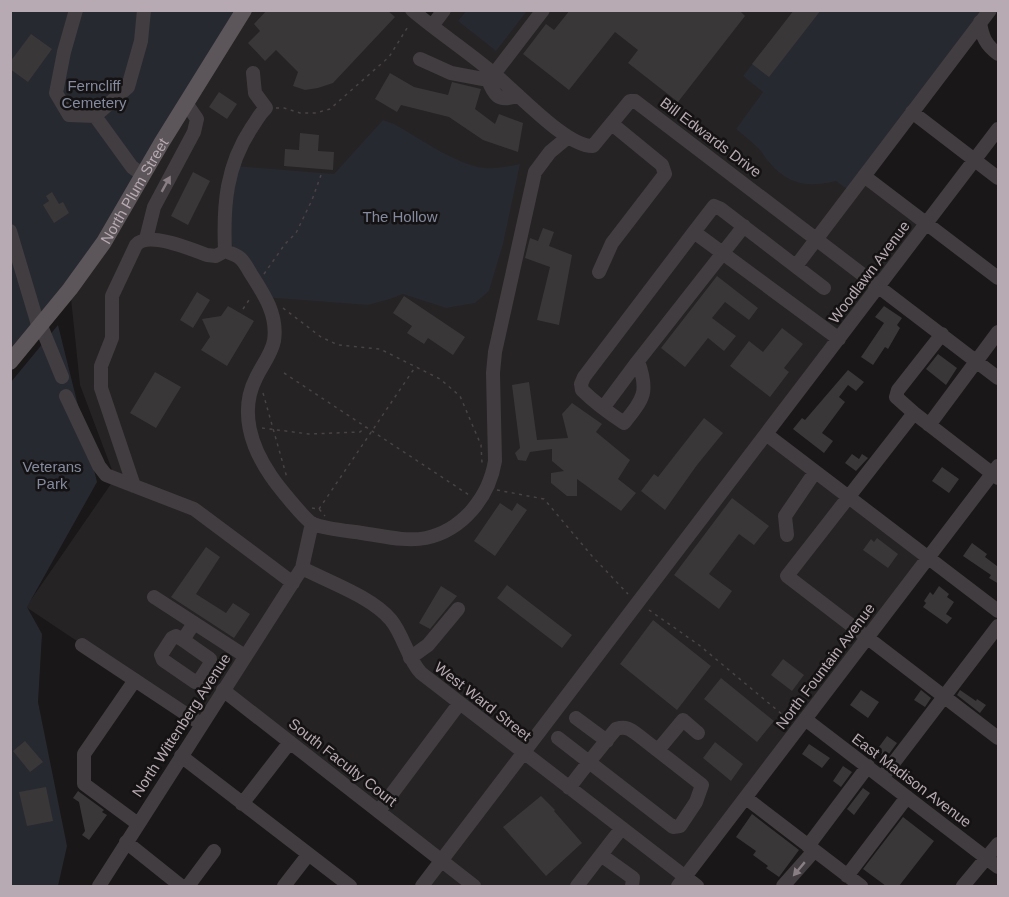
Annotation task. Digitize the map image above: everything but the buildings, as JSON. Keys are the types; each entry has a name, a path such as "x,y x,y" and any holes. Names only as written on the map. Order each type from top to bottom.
{"main road":[{"name":"North Plum Street","path":"10,362 89,264 244,10"}],"street":[{"path":"76,10 64,52 56,93 69,115 95,116 128,87 141,41 144,10"},
{"path":"432,27 444,10"},
{"path":"420,59 452,73 483,79 490,75 543,10"},
{"path":"796,266 990,10"},
{"name":"Bill Edwards Drive","path":"414,12 568,137 579,143 593,146 630,101 635,100 999,378"},
{"path":"980,22 982,36 999,54"},
{"path":"225,251 224,229 230,170 245,137 266,108 255,93 253,73"},
{"path":"146,239 154,207 194,132 197,119 186,103"},
{"path":"912,112 999,178"},
{"path":"95,116 132,167 143,175"},
{"path":"599,272 612,243 665,174 662,165 612,124"},
{"name":"Woodlawn Avenue","path":"524,754 999,129"},
{"path":"225,251 240,257 258,285 271,309 275,331 270,354 258,375 249,402 249,427 261,460 312,524 396,538 425,538 456,525 488,488 495,461 493,373 495,352 535,172 550,152 568,137"},
{"path":"864,176 999,278"},
{"path":"639,365 644,380 642,401 624,423 582,390 581,384 584,377 714,206 744,226 824,288"},
{"path":"603,408 639,365 744,226"},
{"path":"10,231 40,327 62,377"},
{"path":"694,232 839,339"},
{"path":"134,486 101,388 101,366 112,338 112,296 139,241 152,239 207,255 216,256 225,251"},
{"path":"929,425 999,332"},
{"path":"942,334 897,393 899,401 929,425 997,472"},
{"path":"66,396 99,466 106,475 194,509 293,583 302,568 312,524"},
{"path":"914,413 787,576 999,738"},
{"path":"766,434 999,611"},
{"path":"787,535 785,516 814,472"},
{"name":"North Fountain Avenue","path":"682,882 928,558 997,472"},
{"name":"West Ward Street","path":"302,568 350,592 383,612 399,632 410,658 421,673 621,829 682,882 697,886"},
{"name":"North Wittenberg Avenue","path":"99,886 293,583"},
{"path":"154,597 245,656"},
{"path":"410,658 428,645 458,609"},
{"path":"183,640 194,623"},
{"path":"882,778 999,626"},
{"path":"82,645 201,724"},
{"path":"135,680 84,754 84,784 138,824"},
{"name":"South Faculty Court","path":"223,690 474,886"},
{"path":"379,811 459,704"},
{"path":"576,718 607,741"},
{"name":"East Madison Avenue","path":"805,719 993,862"},
{"path":"658,750 683,720 698,734"},
{"path":"558,738 589,762 673,826 680,826 696,802 702,785 628,728 622,727 616,729 589,762 569,788"},
{"path":"242,804 290,742"},
{"path":"422,886 524,754"},
{"path":"181,756 350,886"},
{"path":"783,886 868,766"},
{"path":"847,876 907,797"},
{"path":"746,798 861,886"},
{"path":"577,886 621,829"},
{"path":"126,842 181,886"},
{"path":"963,886 993,862 999,844"},
{"path":"188,886 214,851"},
{"path":"284,886 308,855"},
{"path":"601,855 633,878 632,886"}],"path":[{"path":"266,108 284,108 300,114 330,109 389,57 414,12"},
{"path":"243,309 285,244 296,233 321,175"},
{"path":"279,303 290,315 321,337 338,345 380,349 440,379 460,396 481,445 482,465"},
{"path":"319,509 416,366"},
{"path":"284,373 479,501"},
{"path":"258,375 292,493 290,499"},
{"path":"249,427 309,434 360,432 366,427"}],"shaded area":[{"path":"444,10 990,11 864,176 927,223 766,434 928,558 678,886 422,886 441,861 224,691 201,724 26,607 115,478 80,385 70,289 244,11 412,11 432,26"}],"green space":[{"name":"Ferncliff Cemetery","path":"11,11 244,11 104,242 11,362"},
{"path":"466,11 527,11 496,51 458,21"},
{"path":"794,11 990,11 851,192 836,181 808,184 791,180 776,170 759,149 736,129 763,92 743,76"},
{"name":"The Hollow","path":"383,120 467,164 488,168 520,164 503,244 489,291 475,303 446,308 403,294 368,305 262,297 237,262 227,225 236,166 334,174"},
{"name":"Veterans Park","path":"58,325 97,482 27,607 42,634 38,702 67,846 58,886 11,886 11,382"}]}
